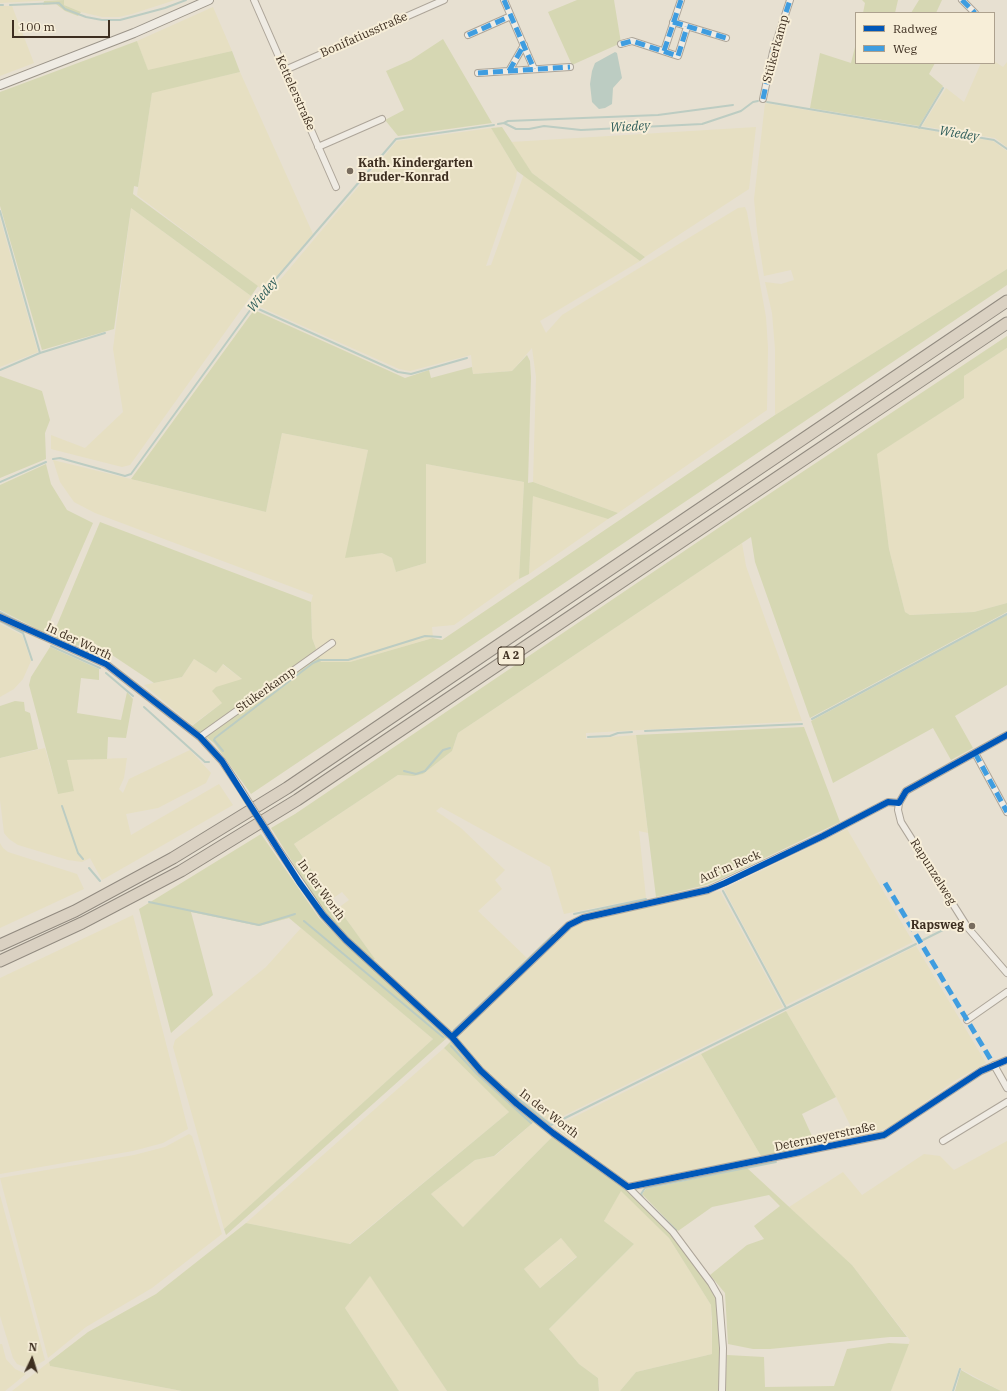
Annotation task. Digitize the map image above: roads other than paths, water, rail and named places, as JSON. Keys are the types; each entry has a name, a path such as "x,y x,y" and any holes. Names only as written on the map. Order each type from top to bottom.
{"highway":[{"name":"A 2","path":"0,945 75,911 152,869 206,838 287,788 1007,301"},
{"name":"A 2","path":"0,961 82,923 181,871 297,800 1007,323"}],"street":[{"path":"0,84 134,33 209,0"},
{"name":"Kettelerstraße","path":"254,0 336,187"},
{"name":"Bonifatiusstraße","path":"285,70 444,0"},
{"path":"504,0 534,69"},
{"path":"664,51 680,1 673,0"},
{"name":"Stükerkamp","path":"764,99 774,52 790,0"},
{"path":"962,0 974,12"},
{"path":"468,35 511,16"},
{"path":"673,22 726,38"},
{"path":"622,44 632,41 678,56 687,27"},
{"path":"508,71 524,45"},
{"path":"478,73 570,68"},
{"path":"318,147 382,119"},
{"name":"In der Worth","path":"0,617 106,664 200,737 218,755 274,843 323,915 341,935 452,1037 481,1072 553,1133 628,1187 673,1232 711,1282 719,1297 723,1348 722,1391"},
{"name":"Stükerkamp","path":"200,737 332,643"},
{"path":"899,803 906,791 1007,735"},
{"path":"976,753 1007,812"},
{"name":"Auf'm Reck","path":"452,1037 569,925 583,918 708,890 816,840 888,802 899,803"},
{"name":"Rapunzelweg","path":"899,803 898,810 901,822 968,928 1007,973"},
{"path":"967,1020 1007,992"},
{"name":"Determeyerstraße","path":"628,1187 884,1135 981,1072 1007,1060"},
{"path":"994,1066 1007,1088"},
{"path":"943,1141 1007,1102"}],"waterway":[{"path":"10,5 59,3 65,9 86,17 102,20 120,20 165,8 186,0"},
{"path":"919,128 943,88"},
{"name":"Wiedey","path":"498,124 504,123 516,129 529,129 544,126 581,130 702,124 741,111 753,102 758,101"},
{"name":"Wiedey","path":"767,102 994,140 1007,149"},
{"path":"504,123 508,121 658,115 733,105"},
{"name":"Wiedey","path":"53,459 60,458 125,476 131,474 256,302 396,139 494,125"},
{"path":"0,211 40,353 0,370"},
{"path":"254,307 398,372 411,374 467,358"},
{"path":"40,353 105,333"},
{"name":"Wiedey","path":"0,482 46,462"},
{"path":"0,612 31,628"},
{"path":"812,719 1007,614"},
{"path":"0,621 23,633 32,660"},
{"path":"223,751 214,740 215,738 313,663 320,660 348,660 425,636 441,637"},
{"path":"51,646 100,668"},
{"path":"106,673 133,696"},
{"path":"144,707 205,762 209,762"},
{"path":"645,731 802,724"},
{"path":"588,737 610,736 618,733 632,732"},
{"path":"404,771 416,774 425,771 443,750 450,748"},
{"path":"62,806 78,853 83,859"},
{"path":"89,868 100,881"},
{"path":"723,891 786,1008"},
{"path":"574,914 646,899"},
{"path":"149,902 259,925 295,914"},
{"path":"304,921 443,1037"},
{"path":"923,940 953,925"},
{"path":"454,1030 553,935"},
{"path":"506,1089 551,1125 916,944"},
{"path":"451,1046 477,1074 531,1123"},
{"path":"643,1198 641,1194 645,1188 776,1162"},
{"path":"649,1204 676,1230"},
{"path":"953,1391 960,1369"}],"place":[{"name":"Kath. Kindergarten Bruder-Konrad","path":"350,171"},
{"name":"Rapsweg","path":"972,926"}]}
